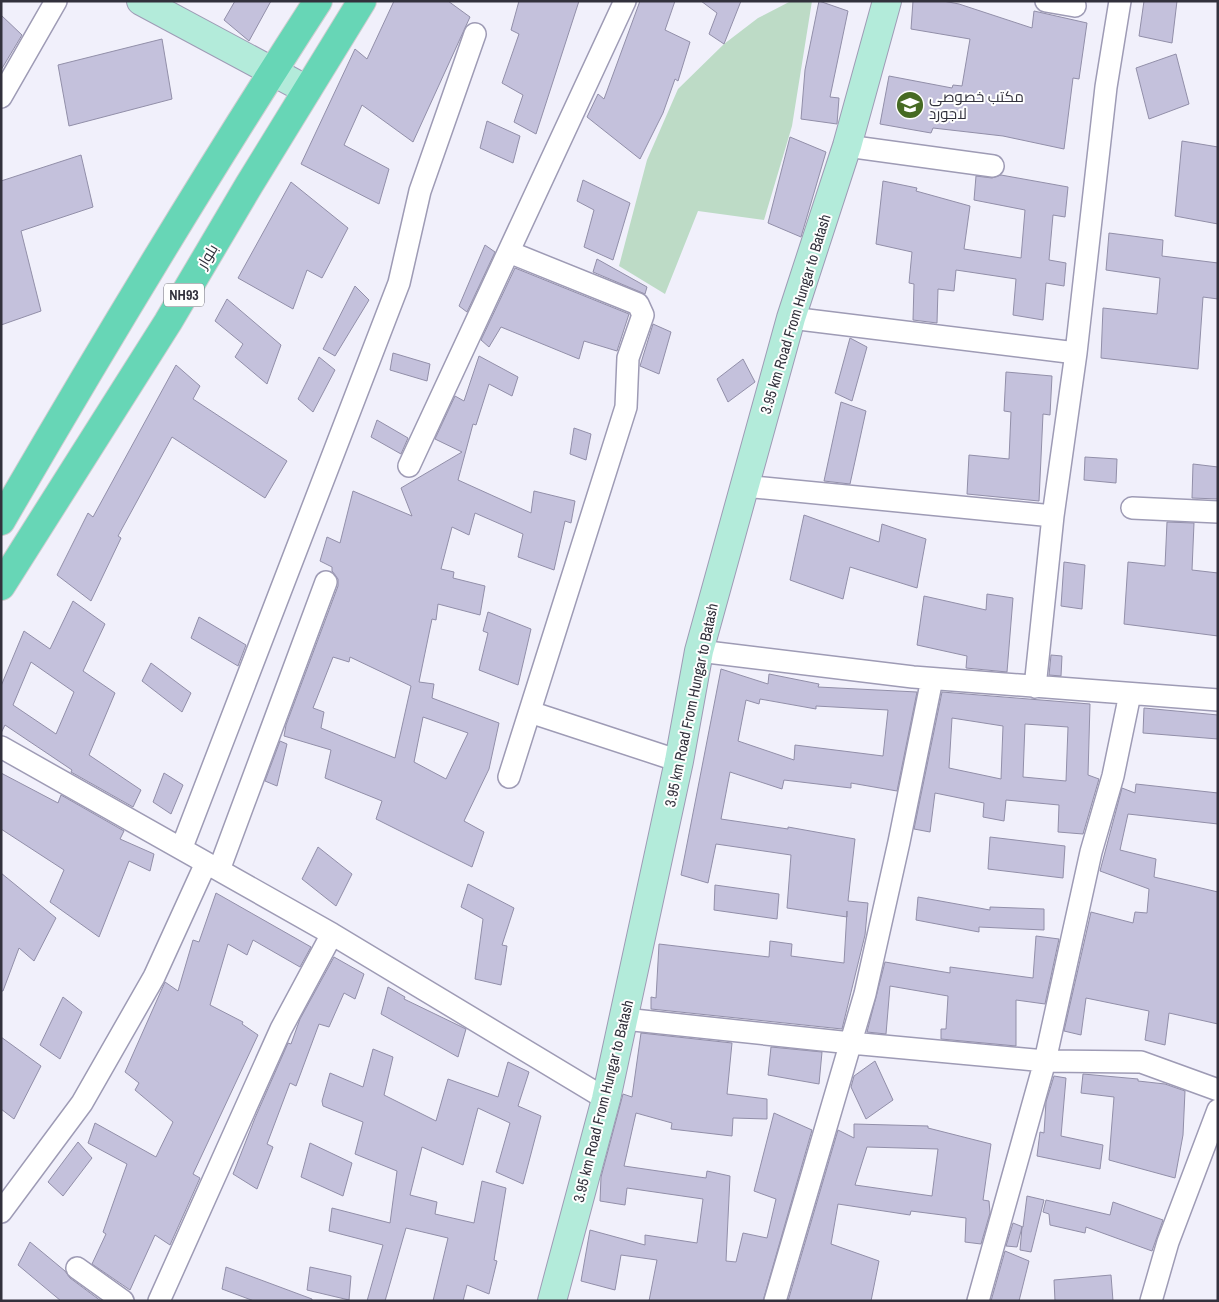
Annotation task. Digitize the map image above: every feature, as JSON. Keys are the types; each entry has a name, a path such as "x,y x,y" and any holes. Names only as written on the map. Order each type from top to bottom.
{"main road":[{"name":"NH93","path":"1,521 53,431 273,71 318,1"},
{"name":"بلوار","path":"1,586 168,322 362,1"}],"street":[{"path":"1,97 56,1"},
{"path":"141,1 307,90"},
{"path":"409,466 625,1"},
{"path":"1046,1 1075,6"},
{"path":"1035,687 1053,516 1076,352 1106,87 1120,1"},
{"name":"3.95 km Road From Hungar to Batash","path":"552,1301 606,1099 679,761 699,651 790,318 847,146 882,3"},
{"path":"182,847 399,283 420,191 475,34"},
{"path":"847,146 993,166"},
{"path":"509,252 638,304 642,310 642,316 628,358 626,407 509,777"},
{"path":"790,318 1076,352"},
{"path":"744,486 1053,516"},
{"path":"1132,508 1218,512"},
{"path":"1,1212 82,1102 154,977 213,867 326,582"},
{"path":"699,651 932,679 1218,700"},
{"path":"775,1301 852,1043 899,842 932,679"},
{"path":"978,1301 1045,1061 1090,852 1113,776 1130,694"},
{"path":"530,712 679,761"},
{"path":"1,747 182,847 213,867 332,934 606,1099"},
{"path":"160,1301 282,1029 332,934"},
{"path":"624,1019 1045,1061 1141,1062 1218,1090"},
{"path":"1151,1301 1168,1242 1218,1110"},
{"path":"77,1268 123,1301"}],"green space":[{"path":"791,1 812,1 792,126 764,220 698,211 665,294 619,266 647,160 678,89 724,44 758,18"}],"building":[{"path":"235,1 271,1 249,41 224,20"},
{"path":"394,1 448,1 470,17 413,142 362,105 344,145 389,169 379,204 301,164 355,49 367,59"},
{"path":"519,1 579,1 536,134 514,122 523,95 502,83 519,34 511,30"},
{"path":"640,1 675,1 665,30 690,42 678,81 675,79 663,113 640,159 587,117 598,94 604,99"},
{"path":"701,1 741,1 724,44 709,34 717,13"},
{"path":"819,1 848,11 830,97 839,98 837,124 801,119 805,70"},
{"path":"913,1 943,1 959,4 1032,28 1034,11 1087,23 1079,79 1073,78 1064,149 1003,136 933,128 931,133 880,124 889,76 952,88 953,85 962,86 970,39 911,29"},
{"path":"1144,1 1177,1 1172,43 1139,36"},
{"path":"1,15 22,35 1,70"},
{"path":"162,39 172,99 69,126 58,65"},
{"path":"1176,54 1189,104 1149,119 1136,68"},
{"path":"487,121 520,136 513,163 480,148"},
{"path":"790,137 826,152 801,237 768,223"},
{"path":"1182,141 1218,147 1218,224 1175,216"},
{"path":"81,155 93,207 21,231 41,311 1,325 1,181"},
{"path":"1001,175 1068,187 1065,217 1053,215 1049,260 1066,263 1064,286 1046,283 1043,320 1013,315 1016,279 956,270 954,291 938,289 937,323 913,320 914,284 909,283 912,252 876,244 883,181 917,188 916,191 970,206 964,249 1021,258 1025,210 974,200 976,176 992,178"},
{"path":"583,180 630,203 613,260 584,247 594,210 577,201"},
{"path":"291,182 348,228 322,278 307,270 293,309 238,278"},
{"path":"1109,233 1163,240 1162,256 1218,263 1218,299 1203,297 1198,369 1101,358 1103,308 1157,314 1160,278 1106,270"},
{"path":"485,245 495,252 467,312 459,306"},
{"path":"597,259 647,287 645,294 593,272"},
{"path":"515,268 629,314 617,351 584,341 579,359 501,327 489,347 481,340"},
{"path":"355,286 369,300 335,356 323,349"},
{"path":"227,299 281,345 267,384 235,357 243,344 215,321"},
{"path":"653,324 671,332 659,374 640,366"},
{"path":"850,338 867,347 852,401 835,393"},
{"path":"393,353 430,364 427,381 390,370"},
{"path":"479,356 518,377 512,396 489,384 476,425 473,424 458,480 531,513 534,491 575,501 571,523 565,521 554,570 518,557 523,534 475,513 469,535 452,527 441,569 454,572 453,578 485,586 480,615 438,604 436,620 432,619 419,682 434,684 432,698 499,723 489,769 464,821 484,832 472,867 376,819 382,801 325,778 331,750 284,736 286,725 338,586 338,579 332,571 332,567 320,561 327,537 340,543 353,491 412,516 401,488 462,452 435,439 455,396 464,401","holes":["333,657 349,662 350,657 411,686 395,758 321,728 324,712 313,708","423,717 468,733 446,779 414,762"]},
{"path":"319,357 335,370 313,412 298,399"},
{"path":"743,359 755,382 728,402 717,379"},
{"path":"176,365 200,386 193,399 287,461 265,498 172,437 118,536 121,538 91,601 57,575 88,513 93,517"},
{"path":"1006,372 1052,376 1050,415 1043,414 1039,501 967,494 969,455 1009,459 1011,412 1004,411"},
{"path":"841,402 866,411 850,484 824,481"},
{"path":"377,420 408,438 401,454 371,437"},
{"path":"574,428 591,434 586,460 570,454"},
{"path":"1085,457 1117,459 1116,483 1084,480"},
{"path":"1193,464 1218,467 1218,499 1192,498"},
{"path":"804,515 879,542 882,524 926,539 917,588 850,567 843,599 790,580"},
{"path":"1167,522 1194,523 1192,570 1218,573 1218,636 1124,624 1128,562 1165,566"},
{"path":"1064,562 1085,565 1082,609 1061,606"},
{"path":"987,594 1013,598 1007,672 966,668 967,656 917,645 924,596 986,610"},
{"path":"73,601 105,624 83,671 115,693 89,755 141,790 133,807 71,772 72,770 5,725 1,733 1,686 24,631 50,649","holes":["31,662 74,692 56,734 13,705"]},
{"path":"488,612 531,629 518,685 479,670 488,633 483,631"},
{"path":"199,617 246,645 238,666 191,638"},
{"path":"1051,655 1062,656 1061,676 1049,675"},
{"path":"151,663 191,693 182,712 142,681"},
{"path":"721,669 768,684 769,674 819,684 818,687 917,692 897,791 851,783 851,788 784,780 782,789 730,772 721,819 788,829 788,827 855,839 848,901 868,903 865,935 842,1029 651,1009 651,997 656,998 659,944 769,957 770,941 792,944 791,956 844,963 847,917 787,908 791,855 716,844 708,883 681,875","holes":["760,699 816,709 816,706 888,710 883,756 795,745 794,760 738,741 746,700 759,704"]},
{"path":"942,692 1090,704 1088,775 1099,779 1083,834 1058,832 1059,805 1006,800 1004,821 983,817 984,803 935,793 930,832 914,829","holes":["952,718 1003,726 1001,779 949,768","1025,724 1068,727 1066,781 1023,777"]},
{"path":"1144,708 1218,715 1218,739 1143,733"},
{"path":"280,741 287,744 277,786 265,781"},
{"path":"1,773 58,803 61,795 124,831 120,839 154,854 150,871 129,861 99,937 50,902 64,870 1,829"},
{"path":"164,773 183,785 171,814 153,802"},
{"path":"1136,784 1218,793 1218,824 1128,814 1120,850 1156,859 1154,877 1218,892 1218,1024 1169,1013 1165,1045 1145,1040 1149,1011 1086,998 1081,1035 1064,1031 1091,912 1133,923 1135,912 1147,913 1149,889 1100,871 1122,788 1135,793"},
{"path":"990,837 1065,846 1063,878 988,869"},
{"path":"318,847 352,874 336,906 302,879"},
{"path":"1,873 56,918 34,961 19,948 3,991 1,991"},
{"path":"468,884 514,908 502,945 507,946 501,985 475,979 483,919 461,907"},
{"path":"715,885 779,894 777,919 714,910"},
{"path":"216,893 311,947 300,967 253,940 247,955 228,944 210,1005 243,1022 242,1024 258,1035 193,1174 200,1178 170,1245 155,1235 130,1290 92,1264 106,1234 103,1232 127,1164 88,1143 95,1123 156,1157 173,1122 135,1090 139,1083 125,1072 165,982 178,991 193,940 199,942"},
{"path":"918,897 990,910 990,907 1044,909 1044,930 979,927 979,932 916,920"},
{"path":"1036,936 1059,939 1045,1004 1016,1000 1016,1046 941,1039 941,1029 946,1029 948,996 890,986 886,1034 867,1032 885,962 950,973 950,967 1033,978"},
{"path":"334,957 364,974 355,999 344,993 329,1027 319,1024 296,1086 290,1083 267,1144 273,1147 257,1189 233,1174 288,1043 291,1044 300,1019"},
{"path":"388,987 405,997 404,999 466,1029 458,1057 381,1014"},
{"path":"63,997 82,1012 60,1059 40,1045"},
{"path":"641,1033 732,1043 727,1094 767,1099 767,1119 733,1118 732,1136 671,1129 672,1123 636,1113 624,1166 706,1178 707,1171 730,1176 726,1261 736,1262 743,1233 767,1238 776,1199 754,1191 774,1113 812,1130 763,1301 649,1301 657,1260 621,1255 615,1290 581,1281 590,1230 645,1245 645,1235 697,1243 703,1199 627,1188 625,1205 600,1201 601,1177 623,1094 632,1097"},
{"path":"1,1037 41,1066 14,1119 1,1109"},
{"path":"771,1047 822,1052 819,1084 768,1075"},
{"path":"373,1049 393,1057 384,1095 436,1121 448,1079 498,1097 508,1062 529,1072 518,1106 541,1116 523,1184 496,1172 510,1123 478,1108 463,1165 422,1147 410,1195 437,1202 435,1214 474,1223 482,1181 506,1188 494,1260 497,1261 489,1294 467,1285 463,1301 433,1301 448,1238 406,1228 385,1301 367,1301 383,1245 329,1231 332,1208 390,1223 397,1171 355,1154 363,1122 323,1106 322,1101 330,1073 363,1087"},
{"path":"875,1061 893,1100 866,1119 851,1087 854,1076"},
{"path":"1083,1074 1138,1079 1138,1081 1165,1084 1185,1091 1183,1135 1175,1178 1109,1160 1114,1097 1081,1093"},
{"path":"1054,1076 1066,1078 1061,1136 1103,1145 1100,1169 1037,1156 1040,1132 1044,1133 1046,1102"},
{"path":"854,1124 928,1126 928,1128 991,1144 983,1200 989,1201 990,1213 981,1244 965,1242 966,1218 911,1211 910,1215 838,1204 831,1244 879,1261 871,1301 788,1301 838,1130 854,1138","holes":["867,1147 938,1149 932,1196 855,1185"]},
{"path":"78,1142 92,1158 63,1196 48,1182"},
{"path":"310,1143 352,1163 343,1196 301,1177"},
{"path":"1027,1196 1044,1200 1031,1252 1020,1250 1022,1227 1017,1247 1006,1246 1013,1223 1023,1227"},
{"path":"1046,1200 1110,1215 1113,1202 1163,1220 1152,1251 1086,1227 1085,1233 1050,1225 1049,1214 1043,1212"},
{"path":"30,1242 65,1271 70,1278 101,1301 61,1301 18,1265"},
{"path":"1005,1251 1029,1261 1019,1301 991,1301"},
{"path":"226,1267 312,1299 312,1301 254,1301 222,1289"},
{"path":"310,1267 351,1276 349,1300 307,1290"},
{"path":"1111,1275 1113,1301 1055,1301 1054,1280"}],"place":[{"name":"مکتب خصوصی لاجورد","path":"910,105"}]}
